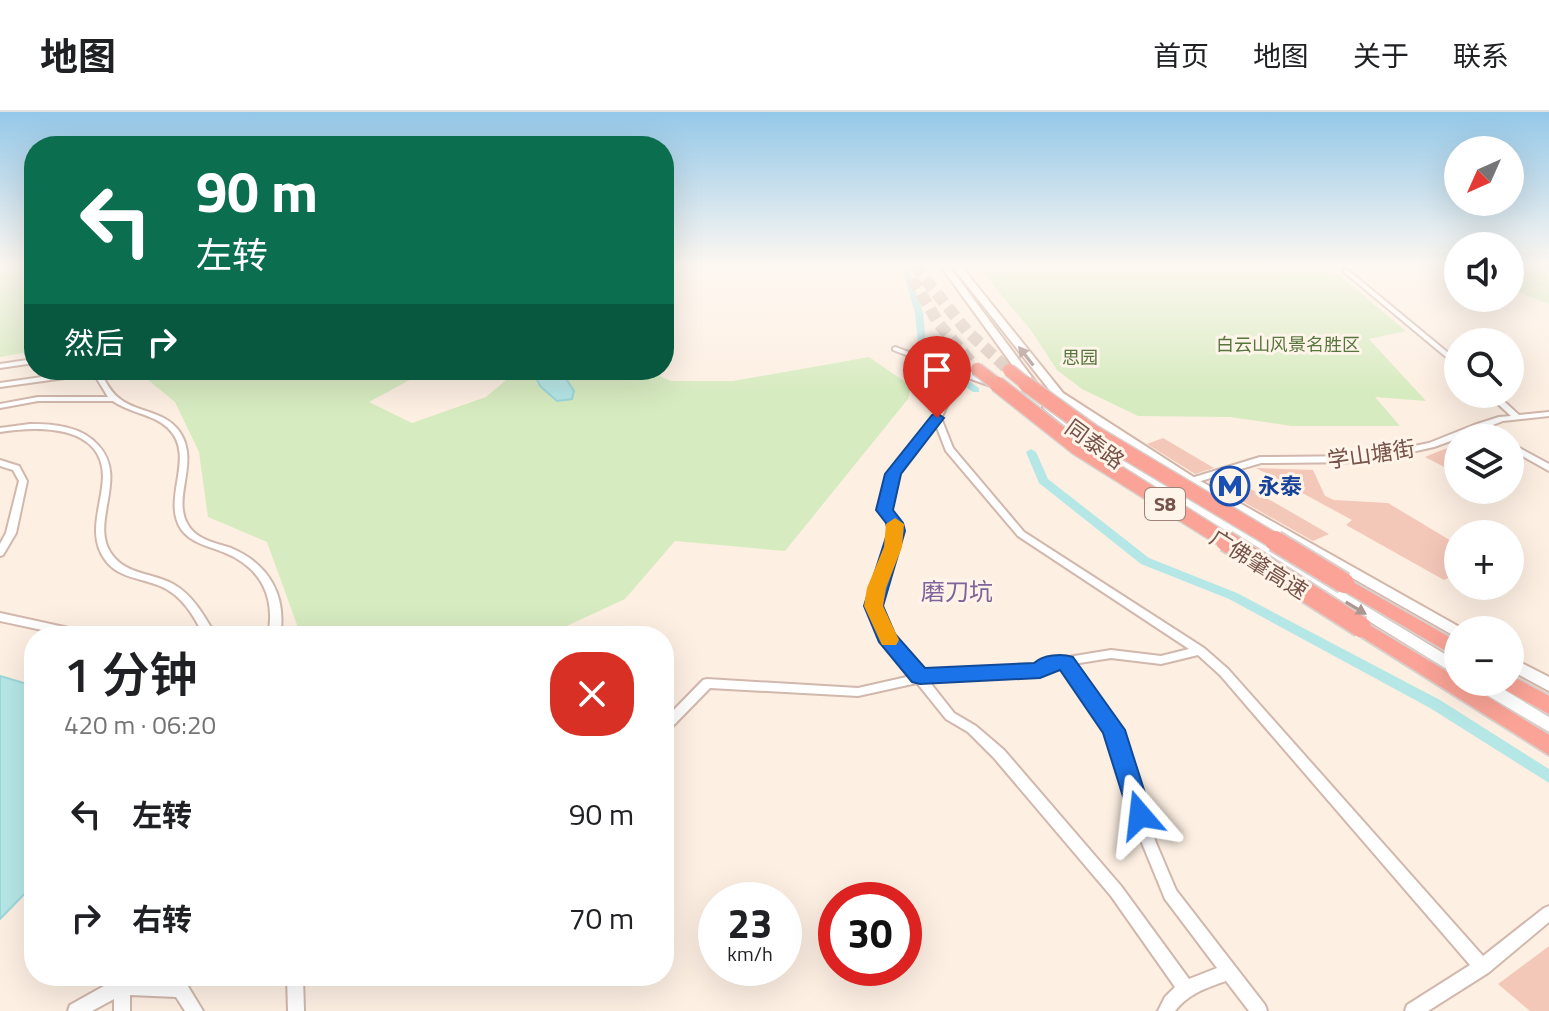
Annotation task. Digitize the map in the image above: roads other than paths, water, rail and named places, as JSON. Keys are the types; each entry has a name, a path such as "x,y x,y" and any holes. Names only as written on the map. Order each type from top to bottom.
{"highway":[{"name":"广佛肇高速","path":"1009,370 1085,427 1444,640"},
{"name":"广佛肇高速","path":"973,372 1123,478 1549,749"},
{"path":"1524,682 1549,695"},
{"path":"1524,691 1549,706"}],"main road":[{"name":"同泰路","path":"975,307 1054,413 1098,460 1138,483 1170,494 1444,661"},
{"name":"同泰路","path":"988,307 1052,390 1133,446 1191,481 1444,625"},
{"path":"1035,389 1052,390 1079,421 1116,447 1229,513 1301,544"},
{"path":"1054,413 1068,408 1082,409"},
{"path":"1524,671 1549,685"},
{"path":"1501,696 1549,725"}],"street":[{"path":"1389,307 1444,353"},
{"path":"895,349 973,372 1054,413"},
{"path":"0,366 24,362"},
{"path":"973,372 957,381 937,418 893,474 885,510 895,523 896,531 874,606 886,637 950,716 972,729 999,754 1107,879 1187,990"},
{"path":"0,385 34,380"},
{"path":"101,380 115,399"},
{"path":"0,406 38,399 115,399 158,416 174,431 186,450 180,499 181,522 195,539 233,552 256,566 270,587 279,619 277,626"},
{"path":"1507,408 1517,417"},
{"name":"学山塘街","path":"1489,424 1549,414"},
{"path":"937,418 949,449 1021,534 1200,651 1224,672 1482,967"},
{"path":"0,430 37,426 63,429 86,437 107,468 101,537 108,560 129,575 166,585 184,597 203,626"},
{"name":"学山塘街","path":"1191,481 1260,460 1366,459 1444,440"},
{"path":"1524,454 1549,468"},
{"path":"0,463 16,468 23,481 11,533 0,553"},
{"path":"0,617 41,626"},
{"path":"674,718 707,683 858,692 920,676 1040,671 1044,665 1111,654 1161,660 1200,651"},
{"path":"1065,662 1114,730 1149,843 1170,894 1259,1011"},
{"path":"1413,1011 1482,967 1549,913"},
{"path":"1166,1011 1171,1000 1187,990 1229,972"},
{"path":"76,1011 113,986"},
{"path":"120,986 122,1011"},
{"path":"158,986 180,989 195,1011"},
{"path":"295,986 296,1011"}],"water":[{"path":"537,380 567,380 574,391 572,399 557,401"},
{"path":"0,676 24,683 24,894 0,919"}],"waterway":[{"path":"917,307 923,354 976,390"},
{"path":"1031,452 1043,481 1145,561 1233,596 1435,704 1549,777"}],"tunnel":[{"path":"929,307 939,324 977,369"},
{"path":"948,307 967,331 1009,370"}],"place":[{"name":"永泰","path":"1230,486"}],"district":[{"name":"磨刀坑","path":"957,592"}],"park label":[{"name":"白云山风景名胜区","path":"1288,345"},
{"name":"思园","path":"1080,358"}]}
